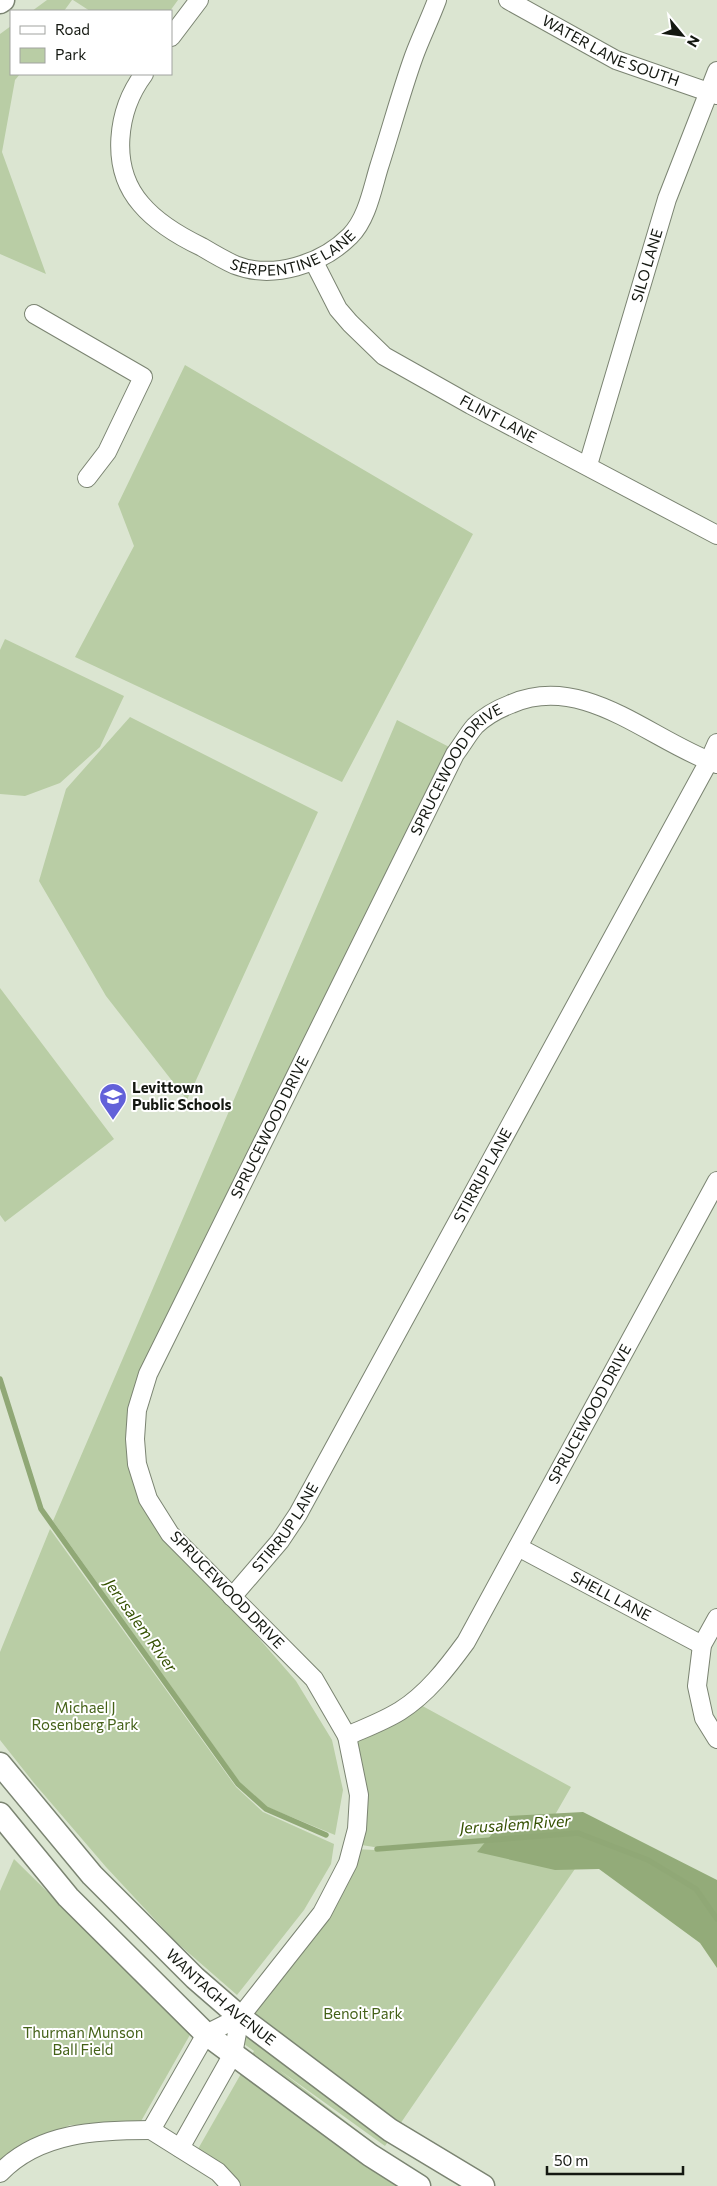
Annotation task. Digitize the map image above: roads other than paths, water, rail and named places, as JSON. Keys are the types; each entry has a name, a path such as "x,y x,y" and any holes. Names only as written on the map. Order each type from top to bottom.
{"main road":[{"name":"WANTAGH AVENUE","path":"0,1764 92,1875 195,1978 240,2017 390,2130 483,2186"},
{"path":"0,1814 68,1896 206,2034 370,2155 419,2186"}],"street":[{"path":"172,36 199,0"},
{"name":"SERPENTINE LANE","path":"143,75 128,102 120,131 123,164 127,180 140,202 160,223 189,241 236,265 258,270 294,268 314,262 350,236 366,210 415,55 438,0"},
{"name":"WATER LANE SOUTH","path":"508,0 526,5 616,60 713,93"},
{"name":"SILO LANE","path":"588,465 667,199 713,93 717,71"},
{"name":"FLINT LANE","path":"314,262 338,310 384,356 471,405 588,465 717,535"},
{"path":"34,314 143,377 107,452 88,478"},
{"name":"SPRUCEWOOD DRIVE","path":"240,2017 322,1913 348,1863 357,1829 359,1795 348,1736 314,1679 170,1534 148,1500 137,1464 135,1439 137,1410 148,1374 455,754 475,726 497,710 520,699 545,695 577,698 600,706 713,762"},
{"name":"STIRRUP LANE","path":"232,1597 280,1541 298,1514 713,762 717,742"},
{"name":"SPRUCEWOOD DRIVE","path":"348,1736 400,1711 426,1690 448,1666 466,1642 717,1181"},
{"name":"SHELL LANE","path":"518,1547 702,1646"},
{"path":"717,1618 702,1646 697,1686 704,1718 717,1739"},
{"path":"151,2130 206,2034 240,2017"},
{"path":"180,2148 233,2054 240,2017"},
{"path":"0,2173 10,2163 35,2148 64,2136 106,2130 151,2130 218,2172 231,2186"}],"waterway":[{"name":"Jerusalem River","path":"0,1379 41,1509 238,1784 266,1809 326,1835"},
{"name":"Jerusalem River","path":"377,1849 578,1833 648,1860 696,1889 717,1919"}],"place":[{"name":"Levittown Public Schools","path":"113,1121"}],"park label":[{"name":"Michael J Rosenberg Park","path":"85,1716"},
{"name":"Benoit Park","path":"363,2014"},
{"name":"Thurman Munson Ball Field","path":"83,2042"}]}
